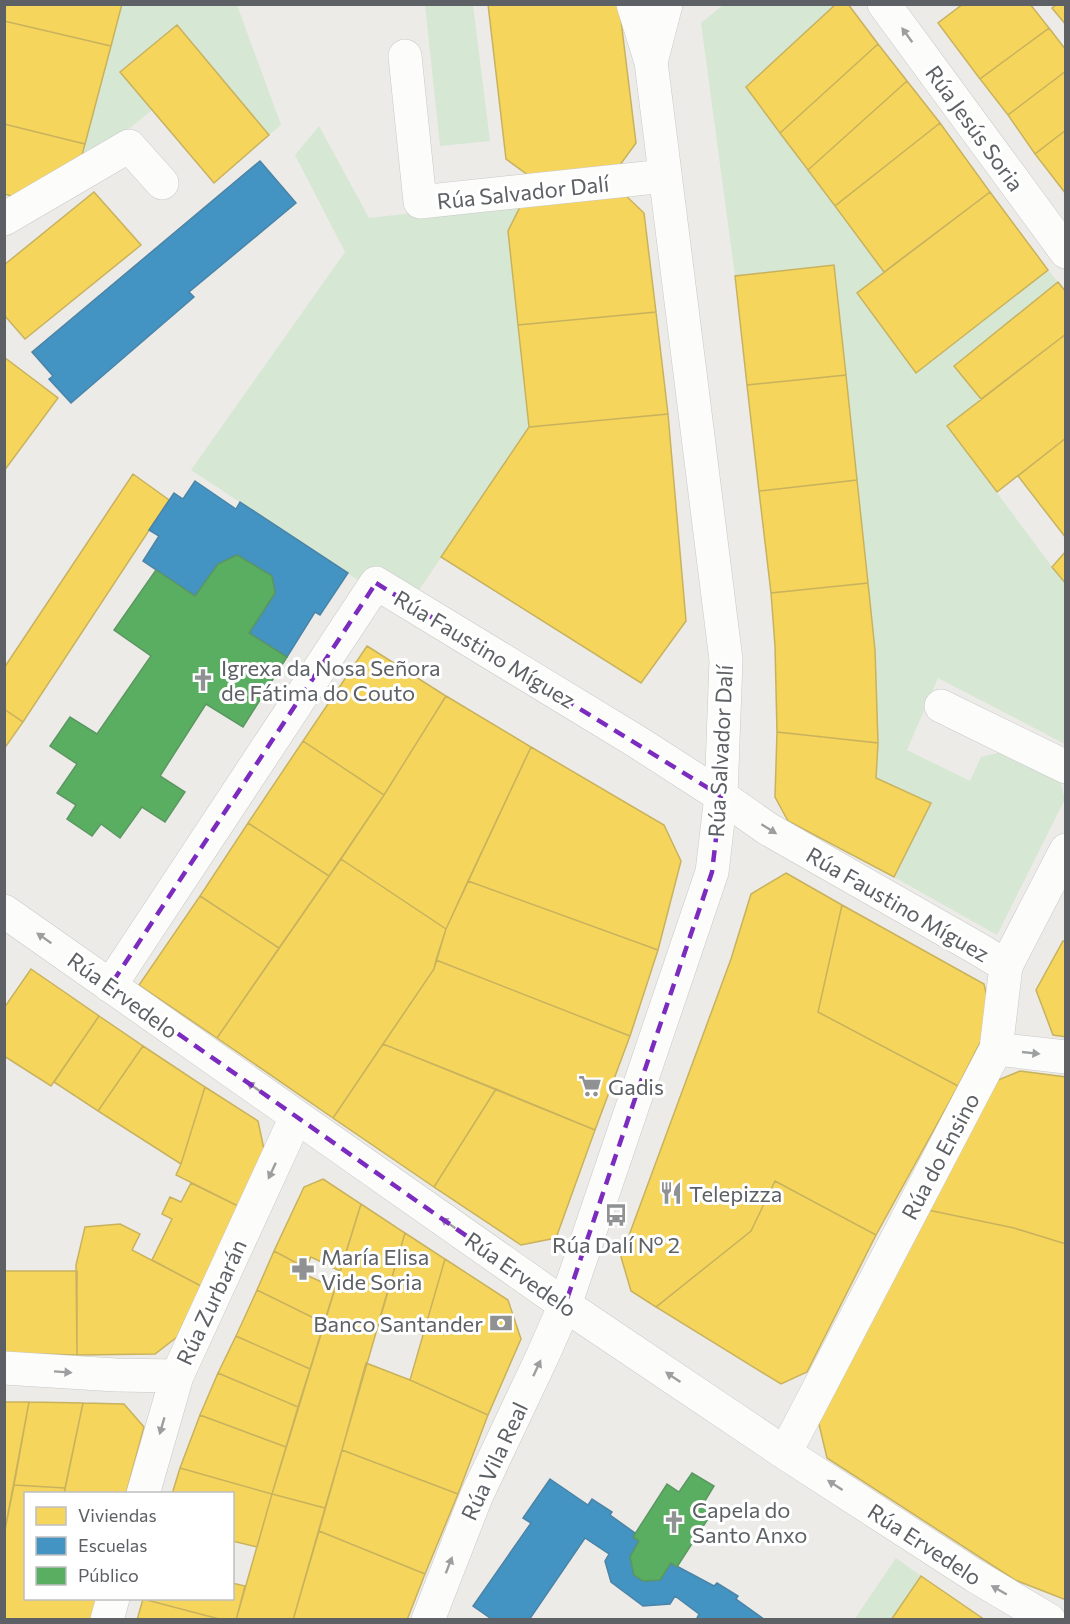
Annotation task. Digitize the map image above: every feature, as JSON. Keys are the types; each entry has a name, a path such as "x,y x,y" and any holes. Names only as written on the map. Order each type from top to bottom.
{"street":[{"name":"Rúa Salvador Dalí","path":"565,1305 712,872 721,796 726,660 651,62 633,4"},
{"name":"Rúa Salvador Dalí","path":"651,62 666,4"},
{"name":"Rúa Jesús Soria","path":"884,4 1065,252"},
{"name":"Rúa Salvador Dalí","path":"405,56 420,202 665,177"},
{"path":"4,219 129,146 162,183"},
{"name":"Rúa Faustino Míguez","path":"110,986 376,583 639,743 768,829 1006,966"},
{"path":"941,706 1065,766"},
{"name":"Rúa do Ensino","path":"784,1453 996,1049 1006,966 1065,850"},
{"name":"Rúa Ervedelo","path":"4,911 565,1305 784,1453 975,1576 1049,1620"},
{"path":"996,1049 1065,1057"},
{"name":"Rúa Zurbarán","path":"144,1492 177,1377 296,1117"},
{"name":"Rúa Vila Real","path":"428,1620 476,1497 565,1305"},
{"path":"4,1368 177,1377"},
{"path":"107,1620 113,1600"}],"highlighted area":[{"path":"376,583 721,796 712,872 565,1305 110,986"}],"green space":[{"path":"122,5 237,5 281,125 269,135 177,25 120,72 152,110 78,170"},
{"path":"425,5 473,5 490,141 440,146"},
{"path":"723,5 836,5 746,87 884,272 857,293 916,373 1048,270 1058,282 954,365 981,399 947,426 1065,584 1065,744 938,678 907,750 970,781 981,757 1002,752 1059,779 1065,799 997,935 894,877 931,803 876,778 878,743 875,650 834,266 735,276 701,23"},
{"path":"319,126 369,218 523,201 508,232 529,427 405,611 191,470 345,252 295,155"},
{"path":"896,1558 921,1576 891,1619 854,1620"}],"building: Viviendas":[{"path":"6,4 122,4 111,46 4,21"},
{"path":"488,4 619,4 636,143 617,169 532,178 506,159"},
{"path":"836,4 848,4 878,44 780,133 746,87"},
{"path":"963,4 1030,4 1049,28 980,79 938,23"},
{"path":"1057,4 1066,4 1066,25 1052,8"},
{"path":"4,21 111,46 85,144 4,124"},
{"path":"177,25 269,135 214,183 120,72"},
{"path":"1049,28 1066,50 1066,71 1008,115 980,79"},
{"path":"878,44 907,81 808,170 780,133"},
{"path":"1066,71 1066,130 1035,154 1008,115"},
{"path":"907,81 940,123 835,206 808,170"},
{"path":"940,123 990,192 884,272 835,206"},
{"path":"4,124 85,144 78,170 30,201 4,194"},
{"path":"1066,130 1066,194 1035,154"},
{"path":"621,191 644,213 656,312 518,325 508,231 523,201"},
{"path":"94,192 141,245 25,339 4,315 4,265"},
{"path":"990,192 1048,270 916,373 857,293"},
{"path":"834,265 846,375 747,385 735,276"},
{"path":"1058,282 1066,292 1066,334 981,399 954,366"},
{"path":"656,312 668,414 529,427 518,325"},
{"path":"1066,334 1066,438 997,492 947,426"},
{"path":"4,357 58,398 4,471"},
{"path":"846,375 857,480 759,491 747,385"},
{"path":"668,414 686,621 641,683 441,557 529,427"},
{"path":"1066,438 1066,538 1018,476"},
{"path":"133,474 169,500 23,722 4,709 4,668"},
{"path":"857,480 868,583 771,593 759,491"},
{"path":"1066,551 1066,584 1052,567"},
{"path":"868,583 875,650 878,743 777,732 771,593"},
{"path":"367,646 446,696 384,795 303,741"},
{"path":"446,696 531,747 446,929 341,859"},
{"path":"4,709 23,722 4,749"},
{"path":"777,732 878,743 876,778 931,803 894,877 788,821 775,797"},
{"path":"303,741 384,795 329,876 248,823"},
{"path":"531,747 664,825 681,861 658,950 468,881"},
{"path":"248,823 329,876 279,948 200,896"},
{"path":"341,859 446,929 434,969 333,1118 217,1038"},
{"path":"786,873 842,905 818,1012 958,1086 876,1235 775,1181 751,1231 656,1307 631,1291 621,1257 731,959 751,894"},
{"path":"468,881 658,950 630,1036 436,960 446,929"},
{"path":"200,896 279,948 217,1038 139,985"},
{"path":"842,905 984,984 992,1019 958,1086 818,1012"},
{"path":"1063,941 1066,942 1066,1037 1053,1035 1036,990"},
{"path":"436,960 630,1036 595,1130 383,1044 434,969"},
{"path":"31,969 99,1016 51,1086 4,1056 4,1008"},
{"path":"99,1016 143,1046 98,1111 54,1082"},
{"path":"383,1044 496,1089 434,1187 333,1118"},
{"path":"143,1046 205,1087 181,1164 98,1111"},
{"path":"1020,1071 1066,1077 1066,1244 1014,1228 928,1210 998,1080"},
{"path":"205,1087 258,1121 265,1154 240,1207 176,1175"},
{"path":"496,1089 595,1130 556,1238 521,1245 434,1187"},
{"path":"323,1179 361,1204 340,1271 311,1257 306,1268 274,1251 304,1187"},
{"path":"775,1181 876,1235 807,1372 781,1384 656,1307 751,1231"},
{"path":"191,1183 240,1207 201,1286 152,1260 172,1219 162,1214 170,1197 181,1202"},
{"path":"361,1204 405,1233 325,1508 272,1494"},
{"path":"928,1210 1014,1228 1066,1244 1066,1600 1015,1580 827,1458 818,1420"},
{"path":"120,1224 140,1234 132,1250 201,1286 177,1337 155,1354 77,1355 76,1265 85,1227"},
{"path":"405,1233 445,1259 423,1335 380,1317"},
{"path":"274,1251 306,1268 304,1274 335,1288 324,1323 257,1290"},
{"path":"445,1259 508,1300 521,1339 488,1415 410,1380"},
{"path":"4,1271 77,1271 77,1355 4,1353"},
{"path":"257,1290 324,1323 310,1369 236,1336"},
{"path":"236,1336 310,1369 298,1407 218,1373"},
{"path":"366,1363 488,1415 458,1494 342,1450"},
{"path":"218,1373 298,1407 286,1447 200,1415"},
{"path":"4,1402 29,1402 4,1535"},
{"path":"29,1402 83,1403 65,1488 14,1485"},
{"path":"83,1403 124,1404 144,1427 127,1492 64,1492"},
{"path":"200,1415 286,1447 272,1494 180,1468"},
{"path":"342,1450 458,1494 425,1574 319,1531"},
{"path":"180,1468 272,1494 257,1547 234,1541 234,1492 173,1492"},
{"path":"14,1485 65,1488 64,1492 24,1492 24,1600 99,1600 94,1620 4,1620 4,1535"},
{"path":"272,1494 325,1508 293,1620 236,1620"},
{"path":"319,1531 425,1574 407,1620 293,1620"},
{"path":"921,1576 985,1620 891,1620"},
{"path":"234,1583 245,1586 236,1620 223,1620 147,1600 234,1600"},
{"path":"143,1600 147,1600 223,1620 137,1620"}],"building: Escuelas":[{"path":"260,161 296,203 189,292 194,297 71,403 49,379 53,376 32,352"},
{"path":"195,481 236,509 240,502 348,573 320,615 315,612 287,657 249,633 275,593 272,576 237,555 218,564 195,596 143,561 159,536 149,530 174,493 183,499"},
{"path":"550,1479 588,1505 592,1499 612,1512 610,1515 635,1533 633,1537 639,1541 630,1557 634,1575 643,1581 660,1580 671,1563 714,1586 717,1583 738,1596 736,1599 765,1620 696,1620 699,1614 675,1596 670,1604 643,1606 611,1582 605,1561 609,1554 585,1538 529,1620 493,1620 473,1606 531,1523 523,1518"}],"building: Público":[{"name":"Igrexa da Nosa Señora de Fátima do Couto","path":"237,555 272,576 275,593 249,633 287,657 243,727 206,704 160,776 185,792 165,822 142,807 120,838 101,824 92,836 67,819 76,805 57,793 77,764 50,746 70,717 97,734 151,656 114,630 156,570 195,596 218,564"},
{"name":"Capela do Santo Anxo","path":"692,1473 714,1486 703,1504 713,1511 677,1567 671,1563 660,1580 643,1581 634,1575 630,1557 639,1541 633,1537 667,1484 679,1492"}],"place":[{"name":"Igrexa da Nosa Señora de Fátima do Couto","path":"203,680"},
{"name":"Gadis","path":"590,1086"},
{"name":"Telepizza","path":"671,1193"},
{"name":"Rúa Dalí Nº 2","path":"616,1215"},
{"name":"María Elisa Vide Soria","path":"303,1269"},
{"name":"Banco Santander","path":"501,1323"},
{"name":"Capela do Santo Anxo","path":"674,1522"}]}
